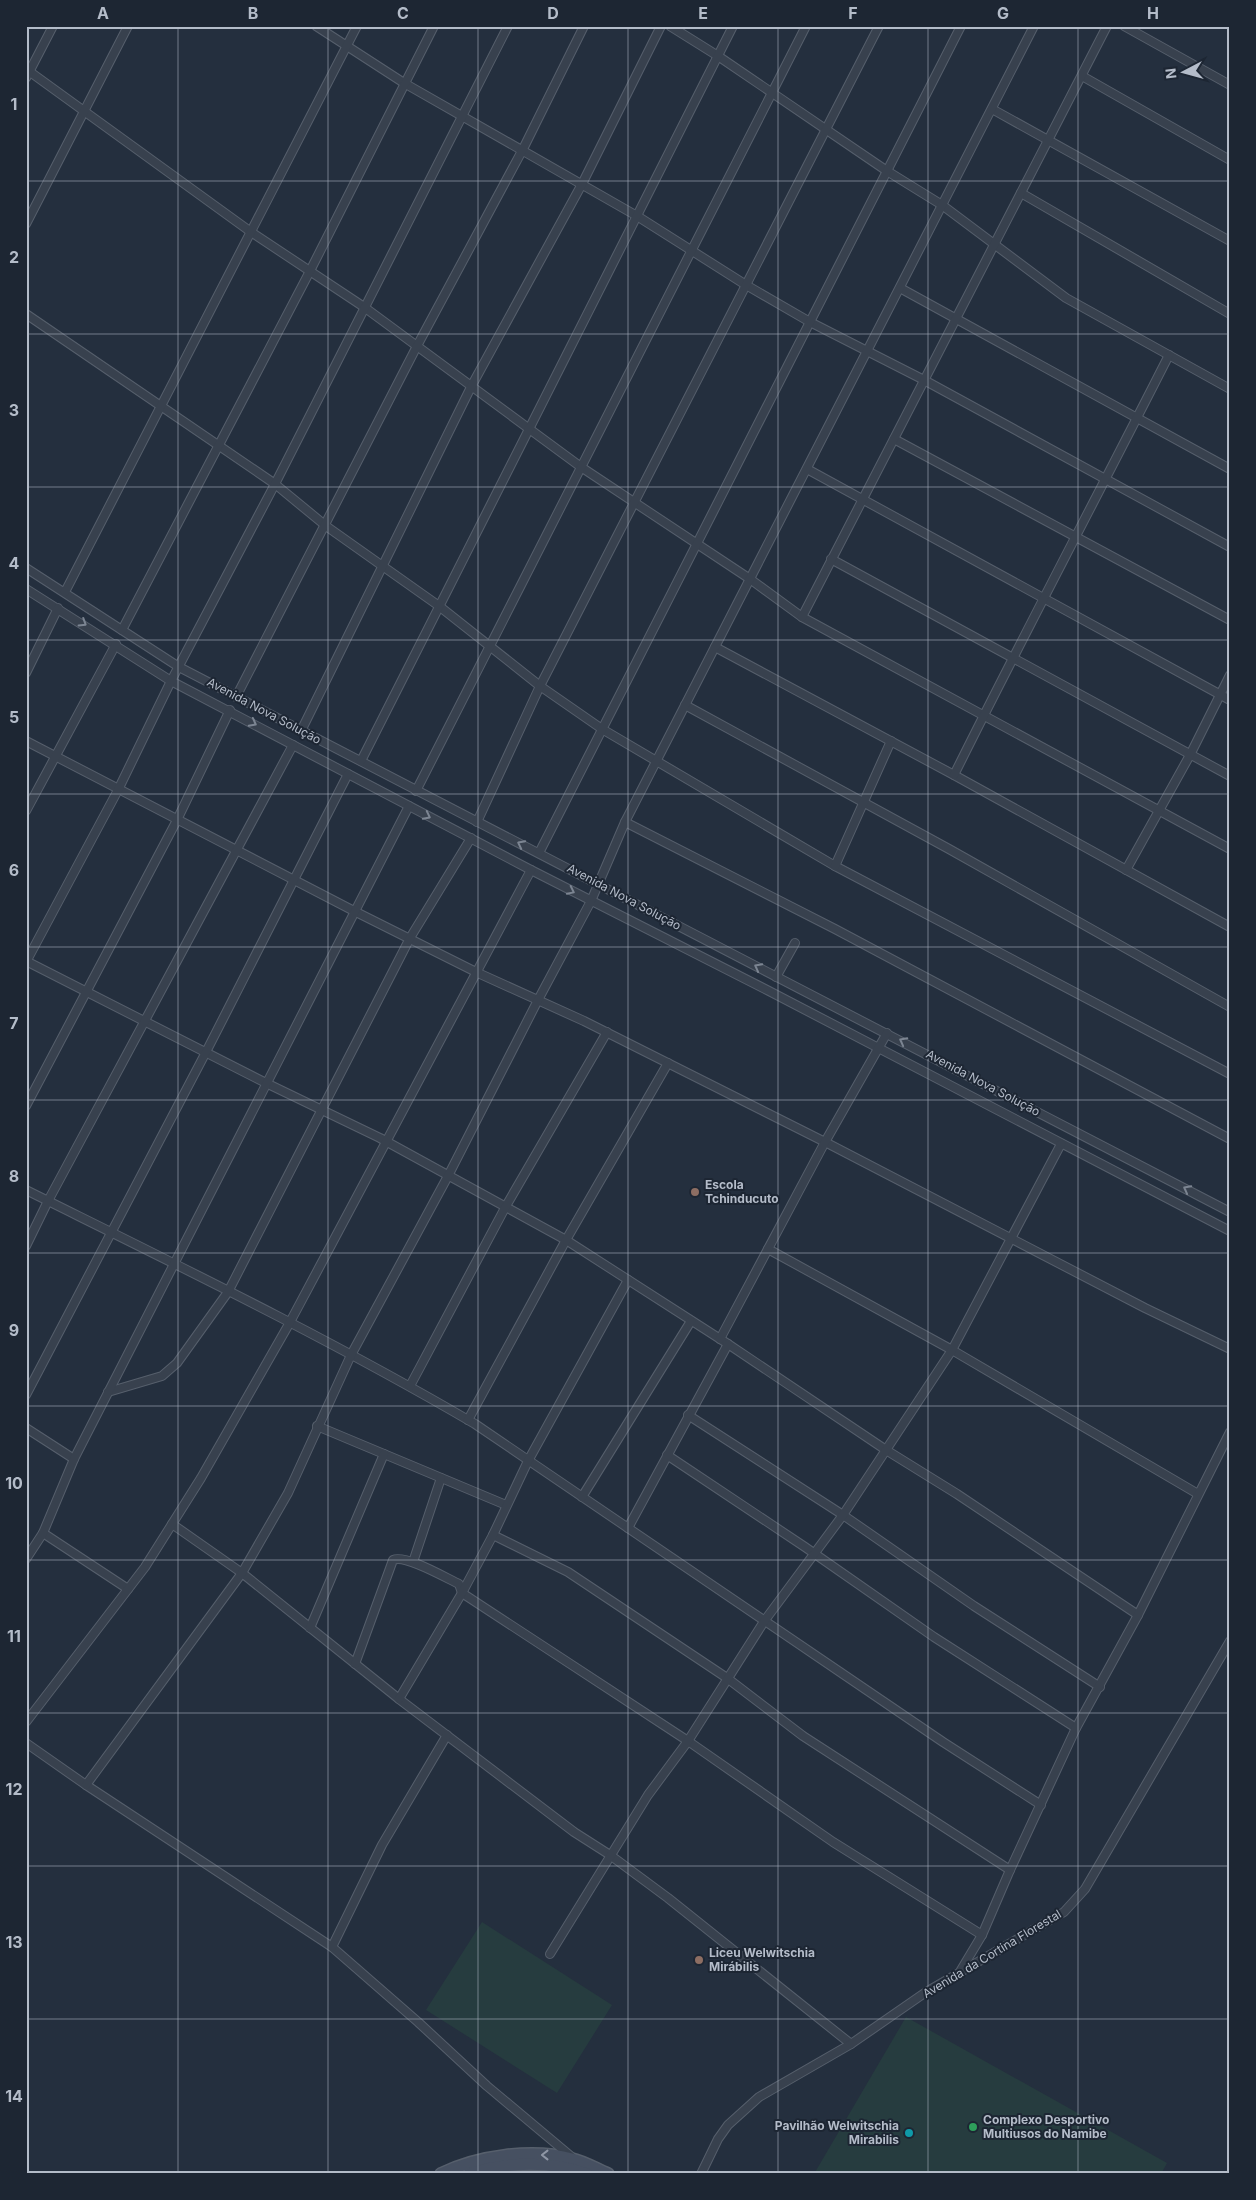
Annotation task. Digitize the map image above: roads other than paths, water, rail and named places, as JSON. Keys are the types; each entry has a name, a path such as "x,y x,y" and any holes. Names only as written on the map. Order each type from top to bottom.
{"street":[{"path":"53,26 27,73 84,111 251,232 364,307 581,467 697,543 802,617 1230,849"},
{"path":"26,224 128,26"},
{"path":"316,26 404,84 523,149 810,322 924,380 1230,547"},
{"path":"65,592 357,26"},
{"path":"122,630 310,271 434,26"},
{"path":"508,26 275,484 171,681 118,790 26,961 387,1142 566,1240 728,1344 886,1450 957,1494 1138,1614"},
{"path":"236,697 326,526 417,346 523,149 584,26"},
{"path":"301,731 472,385 582,184 661,26"},
{"path":"670,26 772,92 887,171 942,205 1066,298 1230,389"},
{"path":"360,761 733,26"},
{"path":"416,791 806,26"},
{"path":"477,822 540,686 880,26"},
{"path":"539,853 961,26"},
{"path":"86,1785 242,1573 288,1493 351,1355 448,1176 538,1000 592,901 625,822 1034,26"},
{"path":"802,617 1107,26"},
{"path":"1124,26 1230,85"},
{"path":"1082,76 1230,160"},
{"path":"992,109 1230,241"},
{"path":"1021,193 1230,314"},
{"path":"900,288 1230,470"},
{"path":"26,314 162,406 218,447 275,484 326,526 439,606 540,686 602,729 835,866 1230,1074"},
{"path":"954,775 1074,536 1106,479 1169,355"},
{"path":"894,439 1230,620"},
{"path":"807,469 1230,700"},
{"path":"831,559 1230,776"},
{"name":"Avenida Nova Solução","path":"26,568 179,667 1230,1212"},
{"name":"Avenida Nova Solução","path":"26,589 116,644 171,681 230,710 531,870 879,1048 1230,1231"},
{"path":"26,673 58,608"},
{"path":"26,811 116,644"},
{"path":"715,647 954,775 1230,927"},
{"path":"1126,870 1190,755 1230,675"},
{"path":"686,705 1230,1008"},
{"path":"26,1106 177,820 230,710"},
{"path":"26,741 354,911 478,973 607,1032 825,1142 1145,1308 1230,1349"},
{"path":"835,866 865,803 891,741"},
{"path":"26,1246 48,1201 293,744"},
{"path":"26,1395 206,1052 348,774"},
{"path":"26,1559 43,1533 74,1459 409,806"},
{"path":"625,822 834,929 1230,1139"},
{"path":"108,1392 162,1376 177,1363 228,1292 410,938 472,838"},
{"path":"26,1722 128,1589 201,1478 290,1324 531,870"},
{"path":"776,977 795,943"},
{"path":"410,1386 506,1206 607,1032"},
{"path":"720,1339 825,1142 887,1033"},
{"path":"468,1420 566,1240 668,1063"},
{"path":"550,1954 610,1855 648,1796 688,1741 765,1620 843,1515 952,1350 1061,1144"},
{"path":"26,1190 351,1355 410,1386 468,1420 943,1742 1041,1805"},
{"path":"768,1248 952,1350 1198,1494"},
{"path":"399,1699 462,1593 493,1535 528,1461 628,1280"},
{"path":"582,1497 691,1321"},
{"path":"628,1528 728,1344"},
{"path":"688,1415 843,1515 974,1606 1100,1687"},
{"path":"317,1426 506,1505"},
{"path":"26,1428 74,1459"},
{"path":"958,1974 982,1935 1076,1728 1138,1614 1230,1432"},
{"path":"310,1628 384,1454"},
{"path":"667,1456 814,1553 934,1637 1076,1728"},
{"path":"413,1562 441,1478"},
{"path":"172,1524 242,1573 399,1699 574,1832 610,1855 668,1898 851,2044"},
{"path":"43,1533 128,1589"},
{"path":"493,1535 568,1572 727,1678 803,1736 1010,1870"},
{"path":"355,1664 393,1560 398,1558 413,1562 459,1584 462,1593 688,1741 833,1842 982,1935"},
{"name":"Avenida da Cortina Florestal","path":"701,2174 718,2139 728,2126 759,2097 851,2044 926,1992 1064,1912 1085,1889 1230,1641"},
{"path":"332,1947 382,1845 447,1735"},
{"path":"26,1743 86,1785 332,1947 487,2086 574,2159"},
{"path":"441,2174 452,2168 486,2158 552,2154 574,2159 608,2174"},
{"path":"469,2174 482,2170 531,2164 563,2167 587,2174"}],"place":[{"name":"Escola Tchinducuto","path":"695,1192"},
{"name":"Liceu Welwitschia Mirábilis","path":"699,1960"},
{"name":"Complexo Desportivo Multiusos do Namibe","path":"973,2127"},
{"name":"Pavilhão Welwitschia Mirabilis","path":"909,2133"}]}
